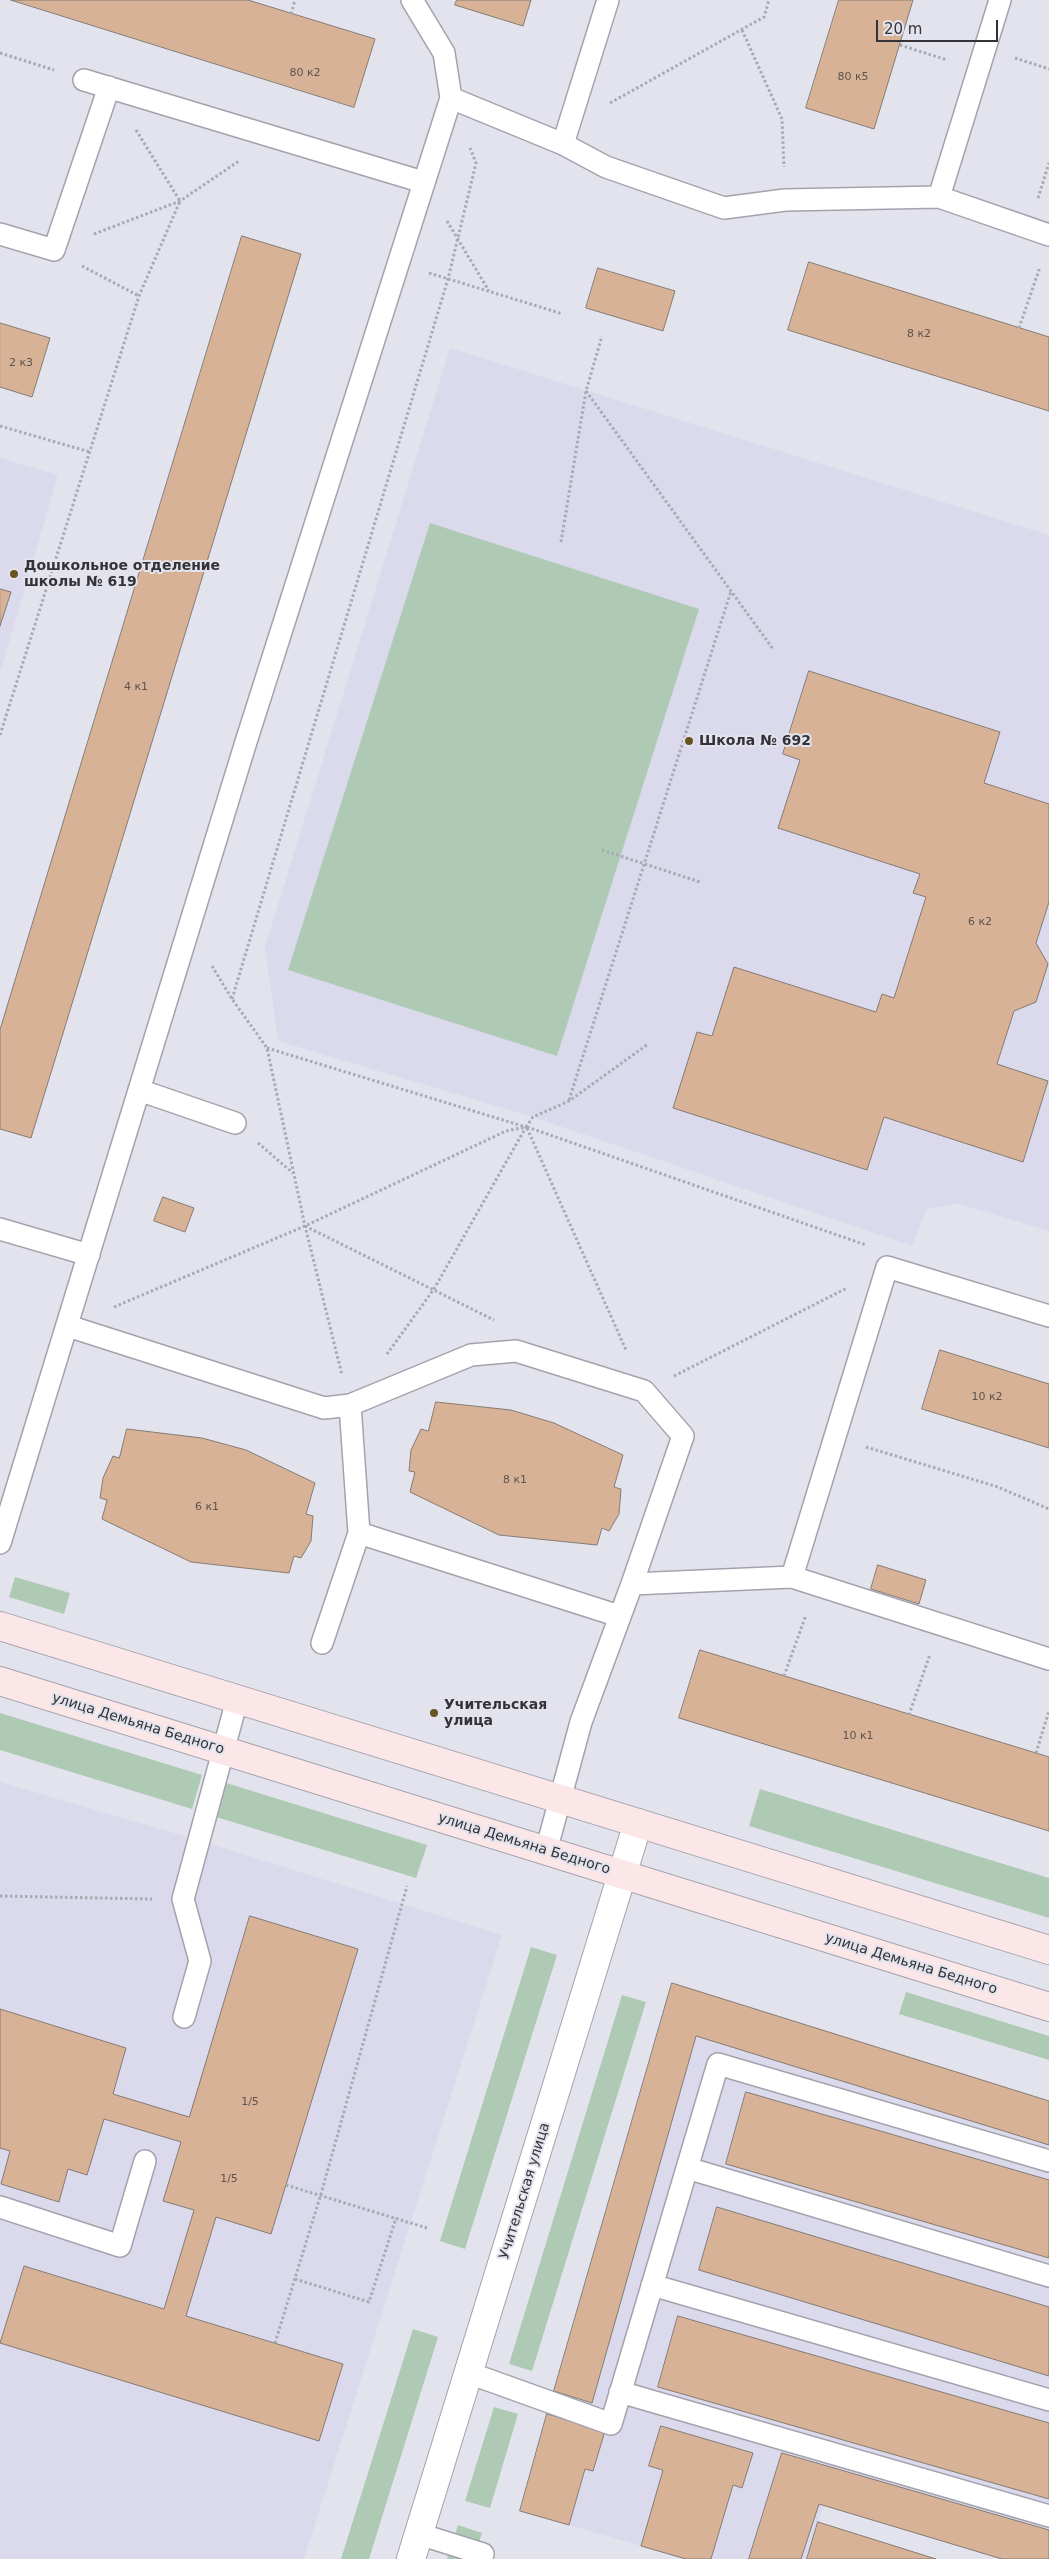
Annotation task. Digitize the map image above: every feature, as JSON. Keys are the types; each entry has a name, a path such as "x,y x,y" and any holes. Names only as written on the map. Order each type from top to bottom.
{"street":[{"path":"0,1626 1049,1950"},
{"name":"улица Демьяна Бедного","path":"0,1681 1049,2007"},
{"name":"Учительская улица","path":"415,2547 638,1823"}],"lane":[{"path":"0,1544 189,927 397,263 451,98 444,52 412,0"},
{"path":"566,135 608,0"},
{"path":"939,197 1000,0"},
{"path":"84,80 423,182"},
{"path":"0,234 54,250 109,87"},
{"path":"451,98 566,135 606,167 724,208 785,200 939,197 1049,235"},
{"path":"139,1090 236,1123"},
{"path":"0,1229 89,1255"},
{"path":"792,1578 888,1267 1049,1316"},
{"path":"68,1326 324,1408 350,1405 471,1354 516,1351 644,1391 683,1436 632,1584 581,1722 546,1851"},
{"path":"322,1643 360,1533 350,1405"},
{"path":"360,1533 619,1616"},
{"path":"632,1584 792,1578 1049,1659"},
{"path":"184,2017 200,1961 183,1899 237,1700"},
{"path":"469,2373 611,2424 718,2064 1049,2161"},
{"path":"0,2207 120,2246 144,2161"},
{"path":"687,2168 1049,2276"},
{"path":"652,2285 1049,2400"},
{"path":"620,2392 1049,2516"},
{"path":"415,2547 483,2554"}],"path":[{"path":"291,14 295,0"},
{"path":"566,135 764,17 769,0"},
{"path":"742,30 782,119 785,200"},
{"path":"900,45 979,70"},
{"path":"0,53 84,80"},
{"path":"109,87 180,201"},
{"path":"232,999 448,279 458,240 476,163 451,98"},
{"path":"54,250 180,201 274,138"},
{"path":"423,182 490,291"},
{"path":"0,735 139,296 180,201"},
{"path":"54,250 139,296"},
{"path":"1019,328 1043,257"},
{"path":"397,263 563,314"},
{"path":"561,542 586,391 602,336"},
{"path":"586,391 773,649"},
{"path":"0,426 90,452"},
{"path":"569,1101 731,591"},
{"path":"602,850 700,882"},
{"path":"189,927 232,999 268,1048 305,1226 350,1405"},
{"path":"383,1358 434,1289 533,1117 569,1101 648,1044"},
{"path":"268,1048 526,1127 871,1247"},
{"path":"236,1123 294,1174"},
{"path":"68,1326 305,1226 506,1131 526,1127"},
{"path":"526,1127 644,1391 888,1267"},
{"path":"305,1226 497,1321 516,1351"},
{"path":"834,1438 998,1486 1049,1509"},
{"path":"784,1676 818,1586"},
{"path":"910,1715 940,1624"},
{"path":"1036,1754 1049,1711"},
{"path":"276,2343 321,2194 407,1886"},
{"path":"0,1896 183,1899"},
{"path":"286,2185 321,2194 427,2228"},
{"path":"295,2279 369,2302 396,2218"}],"shaded area":[{"name":"Школа № 692","path":"450,348 1049,535 1049,1231 959,1204 926,1209 912,1246 533,1117 278,1041 265,947"},
{"name":"Дошкольное отделение школы № 619","path":"0,458 58,475 0,673"},
{"path":"0,1782 198,1840 502,1935 304,2559 0,2559"},
{"path":"672,1983 1049,2101 1049,2559 824,2505 807,2559 686,2559 520,2511"}],"green space":[{"path":"430,523 699,609 557,1056 288,970"},
{"path":"15,1577 70,1593 64,1614 9,1597"},
{"path":"0,1713 202,1775 192,1809 0,1750"},
{"path":"223,1782 427,1845 416,1878 213,1816"},
{"path":"760,1789 1049,1878 1049,1918 749,1826"},
{"path":"531,1947 557,1955 465,2249 440,2241"},
{"path":"906,1992 1049,2036 1049,2060 899,2014"},
{"path":"622,1995 646,2002 532,2371 509,2364"},
{"path":"413,2329 438,2337 369,2559 341,2559"},
{"path":"494,2407 518,2414 490,2508 465,2501"},
{"path":"458,2525 482,2533 474,2559 447,2559"}],"building":[{"path":"11,0 248,0 375,39 354,107"},
{"path":"457,0 531,0 523,26 455,5"},
{"path":"839,0 913,0 874,129 806,108"},
{"path":"242,236 301,254 31,1138 0,1129 0,1030"},
{"path":"809,262 1049,337 1049,411 788,330"},
{"path":"598,268 675,291 663,331 586,308"},
{"path":"0,323 50,338 32,397 0,387"},
{"path":"0,589 11,592 0,626"},
{"name":"Школа № 692","path":"809,671 1000,732 984,783 1049,804 1049,902 1036,943 1048,964 1036,1002 1014,1011 997,1064 1048,1081 1023,1162 884,1117 867,1170 673,1108 697,1032 712,1036 734,967 876,1012 882,994 894,998 926,897 913,893 920,874 778,828 800,760 783,754"},
{"path":"163,1197 194,1208 185,1232 154,1221"},
{"path":"940,1350 1049,1384 1049,1448 922,1409"},
{"path":"436,1402 511,1410 554,1423 623,1455 614,1487 621,1489 619,1514 609,1531 602,1528 597,1545 499,1535 410,1492 415,1472 409,1471 411,1450 421,1429 428,1431"},
{"path":"127,1429 202,1438 246,1450 315,1483 306,1514 313,1516 311,1541 301,1558 294,1556 289,1573 191,1562 102,1519 107,1500 100,1498 103,1478 113,1456 119,1458"},
{"path":"878,1565 926,1580 919,1604 871,1589"},
{"path":"700,1650 1049,1757 1049,1831 679,1718"},
{"path":"250,1916 358,1949 271,2234 216,2217 186,2316 343,2364 319,2441 0,2343 24,2266 164,2309 194,2210 163,2201 181,2142 104,2119 87,2175 68,2169 59,2202 1,2184 10,2151 0,2148 0,2009 126,2048 113,2094 189,2117"},
{"path":"672,1983 1049,2101 1049,2145 696,2036 592,2403 554,2391"},
{"path":"746,2092 1049,2180 1049,2258 726,2164"},
{"path":"717,2207 1049,2307 1049,2376 699,2270"},
{"path":"678,2316 1049,2423 1049,2499 658,2387"},
{"path":"547,2414 605,2431 593,2471 585,2469 569,2525 520,2511"},
{"path":"661,2426 753,2453 742,2488 733,2485 711,2559 686,2559 641,2546 663,2470 649,2466"},
{"path":"782,2453 1049,2530 1049,2559 1002,2559 819,2504 801,2559 749,2559"},
{"path":"818,2522 936,2559 807,2559"}],"place":[{"name":"Дошкольное отделение школы № 619","path":"14,574"},
{"name":"Школа № 692","path":"689,741"},
{"name":"Учительская улица","path":"434,1713"}]}
